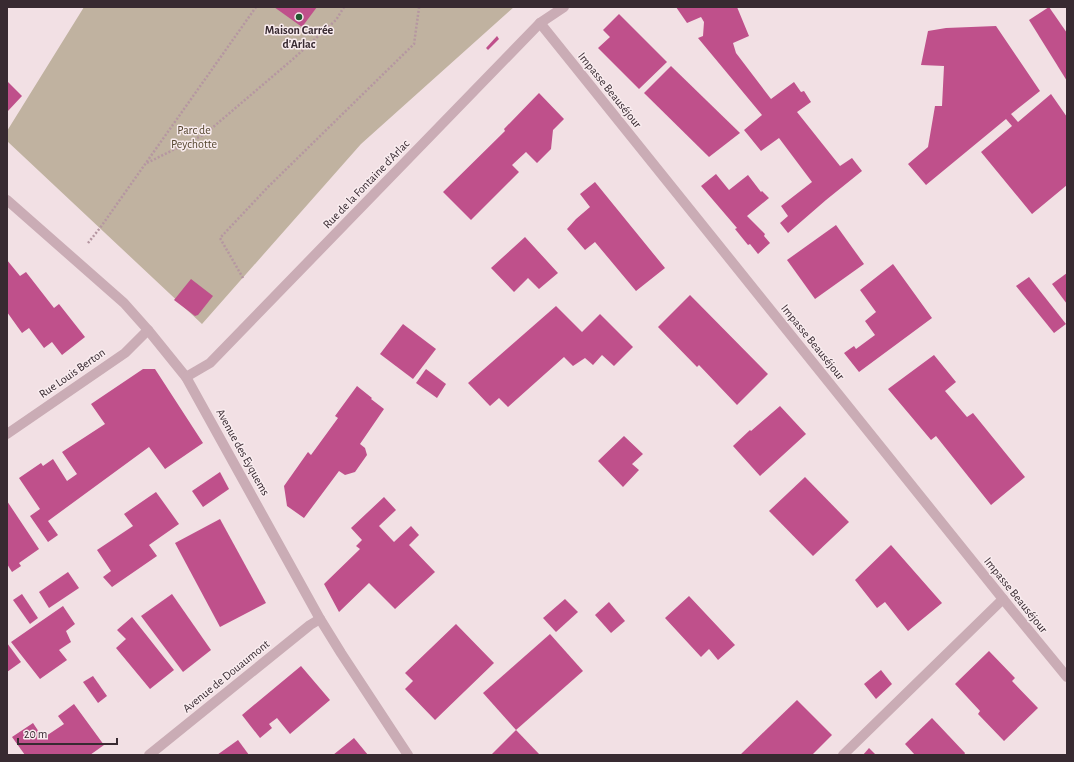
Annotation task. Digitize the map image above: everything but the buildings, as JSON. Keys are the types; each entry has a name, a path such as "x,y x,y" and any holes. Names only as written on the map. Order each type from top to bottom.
{"street":[{"name":"Rue de la Fontaine d'Arlac","path":"186,377 210,363 540,23 564,7"},
{"name":"Impasse Beauséjour","path":"540,23 1003,600 1067,677"},
{"name":"Avenue des Eyquems","path":"7,200 124,304 148,330 186,377 320,619 348,665 408,755"},
{"name":"Rue Louis Berton","path":"7,434 125,352 148,330"},
{"path":"843,755 1003,600"},
{"name":"Avenue de Douaumont","path":"149,755 310,625 320,619"}],"path":[{"path":"74,260 100,228 256,7"},
{"path":"146,163 205,134 336,20 344,7"},
{"path":"243,278 220,238 268,186 414,44 418,7"}],"green space":[{"name":"Parc de Peychotte","path":"84,7 514,7 361,144 202,324 7,141 7,131"}],"place":[{"name":"Maison Carrée d'Arlac","path":"299,17"}]}
